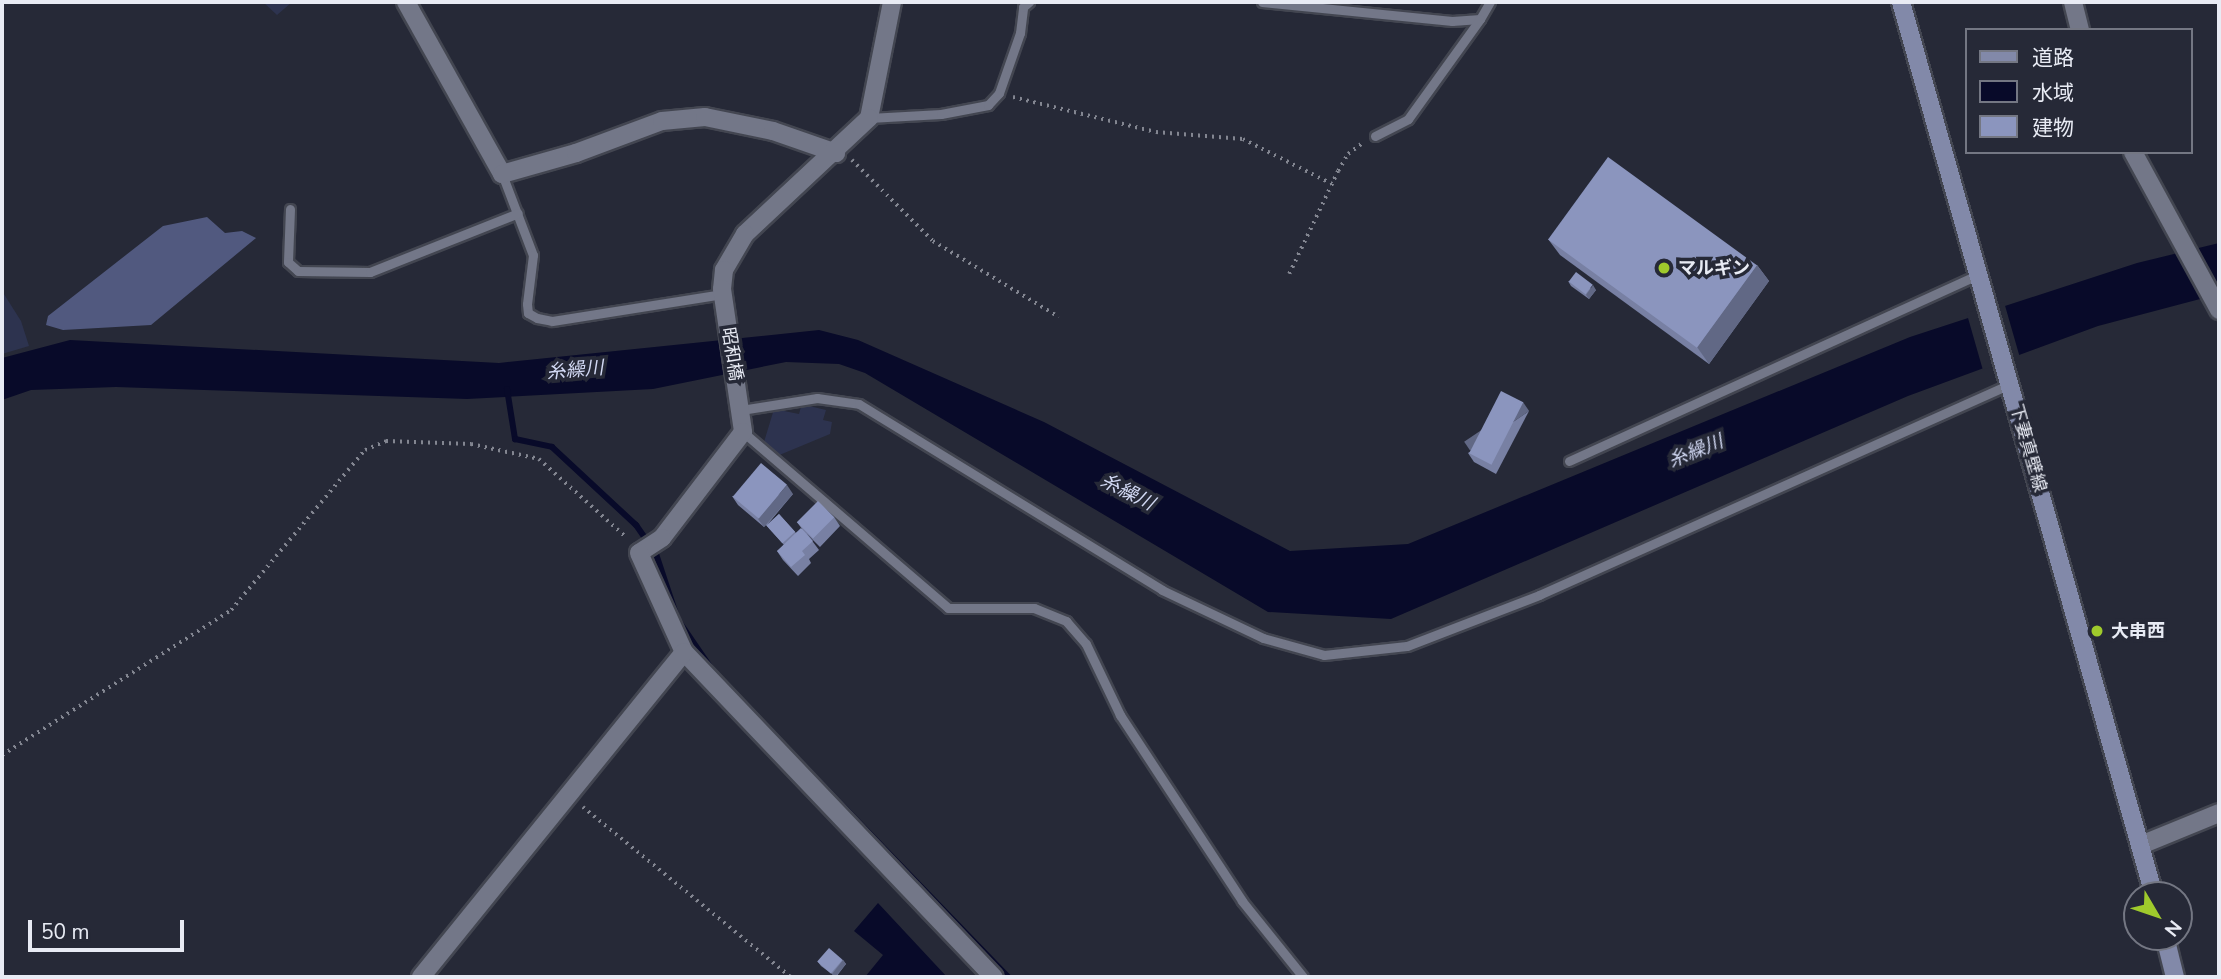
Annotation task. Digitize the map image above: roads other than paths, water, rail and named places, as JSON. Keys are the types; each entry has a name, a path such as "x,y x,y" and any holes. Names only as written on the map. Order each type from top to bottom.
{"main road":[{"name":"下妻真壁線","path":"1901,2 2150,881"},
{"path":"2168,951 2175,977"}],"street":[{"path":"406,2 502,174 576,153 662,121 705,117 772,131 838,150"},
{"path":"869,118 881,74 892,2"},
{"path":"2073,2 2080,28"},
{"name":"昭和橋","path":"743,432 724,300 724,270 744,234 778,199 838,150 869,118"},
{"path":"2134,154 2219,310"},
{"path":"743,432 648,548 684,652 994,977"},
{"path":"421,977 684,652"},
{"path":"2141,845 2219,813"}],"lane":[{"path":"869,118 883,120 976,110 999,93 1020,33 1023,7 1029,2"},
{"path":"1262,2 1390,17 1480,19"},
{"path":"1375,135 1408,120 1490,2"},
{"path":"502,174 533,255 528,313 552,321 724,300"},
{"path":"290,209 288,262 298,271 370,272 518,213"},
{"path":"1569,461 1979,280"},
{"path":"740,405 817,398 859,404 1173,596 1263,638 1324,655 1407,646 1528,599 2008,380"},
{"path":"743,432 948,608 1034,608 1066,621 1086,643 1120,715 1242,901 1303,977"}],"water":[{"name":"糸繰川","path":"2219,243 2219,294 2098,326 1908,396 1391,619 1268,612 865,373 839,364 786,362 653,389 467,399 116,387 31,390 2,400 2,358 70,340 499,363 819,330 858,340 1044,422 1290,551 1408,544 1910,337 2137,263"},
{"path":"878,903 947,977 865,977 883,955 854,931"}],"waterway":[{"path":"507,389 515,439 552,447 636,525 656,554 678,620 713,671"},
{"path":"786,747 1008,977"}],"place":[{"name":"マルギン","path":"1664,268"},
{"name":"大串西","path":"2097,631"}]}
